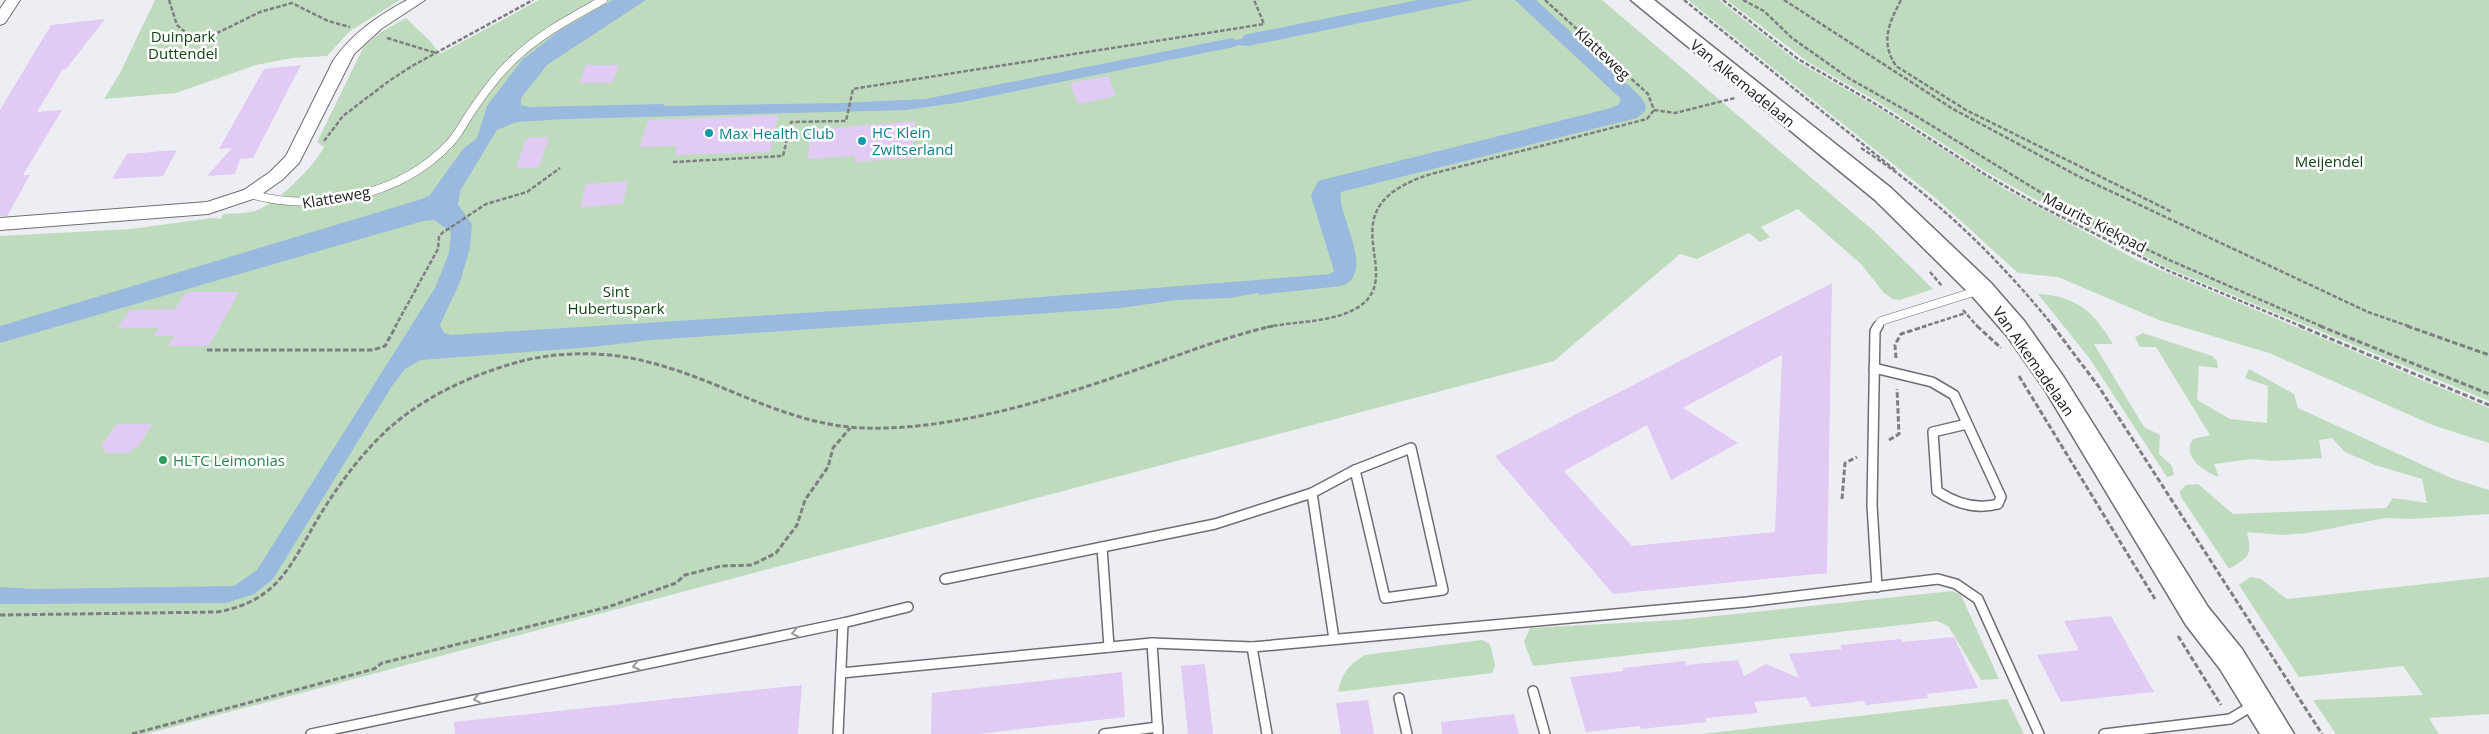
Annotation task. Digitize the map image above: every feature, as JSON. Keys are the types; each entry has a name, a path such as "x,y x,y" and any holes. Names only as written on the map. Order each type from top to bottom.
{"main road":[{"name":"Van Alkemadelaan","path":"1641,0 1883,194 1982,290 2016,330 2054,383 2197,616 2231,660 2278,734"}],"street":[{"path":"1,16 13,0"},
{"path":"0,224 208,208 250,194 276,176 293,159 350,46 365,32 418,0"}],"lane":[{"name":"Klatteweg","path":"250,194 266,201 290,205 354,196 392,184 447,146 488,88 518,55 548,32 604,0"},
{"path":"1877,587 1872,505 1875,331 1881,321 1952,297 1982,290"},
{"path":"1874,368 1942,386 1954,395 2000,496 1998,504 1988,508 1947,498 1936,491 1933,432 1967,424"},
{"path":"945,579 1215,524 1312,493 1356,470 1411,448 1443,590 1385,598 1356,470"},
{"path":"1312,493 1334,639"},
{"path":"1102,547 1109,647"},
{"path":"840,673 1152,643 1252,648 1748,602 1931,579 1946,579 1966,587 1978,599 2038,734"},
{"path":"310,734 842,623 908,607"},
{"path":"838,734 842,623"},
{"path":"1104,734 1158,730 1152,643"},
{"path":"1252,648 1267,734"},
{"path":"1533,691 1545,734"},
{"path":"1399,698 1407,734"},
{"path":"2104,734 2230,719 2258,703"}],"path":[{"path":"169,0 176,25 188,37 200,39 211,36 260,12 292,2 328,21 436,53"},
{"path":"293,159 322,144 343,116 369,95 412,66 533,0"},
{"path":"672,162 783,156 791,122 846,121 853,89 1264,24 1254,0"},
{"name":"Klatteweg","path":"1545,0 1648,94 1654,110"},
{"name":"Van Alkemadelaan","path":"1684,0 1874,151 1916,189"},
{"name":"Maurits Kiekpad","path":"1723,0 1798,59 1879,106 1986,175 2038,205 2169,272 2489,405"},
{"path":"1743,0 1764,11 1792,38 1850,80 1916,116 2084,219 2167,260 2373,349 2489,394"},
{"path":"1784,0 1953,109 2069,172 2368,312 2489,355"},
{"path":"1901,0 1888,24 1886,39 1888,56 1896,66 1966,110 2172,212"},
{"path":"0,615 216,612 249,605 274,587 285,576 348,472 377,440 401,420 452,386 512,363 541,358 594,354 643,361 681,372 767,408 806,420 851,427 891,428 925,425 973,416 1102,382 1198,347 1272,326 1346,313 1361,305 1371,295 1376,281 1372,225 1374,213 1381,200 1394,188 1440,171 1646,119 1654,110 1675,113 1735,98"},
{"path":"207,350 373,350 385,346 438,249 439,237 442,233 486,204 536,187 541,180 560,168"},
{"name":"Van Alkemadelaan","path":"1896,374 1895,346 1901,334 1966,313 2003,350"},
{"path":"1842,499 1844,463 1898,434 1896,374"},
{"name":"Van Alkemadelaan","path":"2018,374 2158,604"},
{"path":"132,734 374,669 382,663 608,607 676,583 685,575 704,569 721,566 752,565 776,553 797,525 805,500 828,467 834,448 851,427"},
{"path":"2174,628 2230,719"}],"green space":[{"name":"Duinpark Duttendel","path":"155,0 400,0 350,31 327,56 292,58 256,65 176,93 104,99 120,73"},
{"name":"Sint Hubertuspark","path":"539,0 1602,0 1874,231 1933,289 1900,300 1893,299 1884,293 1861,264 1798,209 1761,227 1770,237 1760,242 1749,233 1697,259 1680,254 1554,361 146,734 0,734 0,236 131,229 212,218 221,219 223,214 255,211 273,201 294,184 319,155 324,147 317,142 363,48 378,34 406,18 431,42 440,54"},
{"path":"1688,0 1719,0 1798,62 1877,107 2005,189 2139,261 2489,408 2489,443 2435,426 2269,353 2159,320 2058,277 2018,273 1939,201"},
{"name":"Meijendel","path":"1727,0 2489,0 2489,401 2172,270 2068,218 1985,171 1875,100 1808,62"},
{"path":"2038,294 2052,295 2074,302 2099,323 2113,344 2094,344 2144,427 2160,435 2159,454 2172,466 2174,475 2167,477 2090,359"},
{"path":"2143,333 2212,356 2217,361 2218,368 2199,366 2197,400 2230,419 2267,423 2268,386 2245,378 2249,369 2294,394 2298,408 2451,478 2489,490 2489,514 2412,519 2385,518 2307,533 2282,535 2247,532 2248,555 2229,569 2181,497 2180,491 2186,485 2198,484 2233,514 2386,508 2393,498 2427,503 2422,479 2375,465 2345,452 2332,438 2319,440 2322,458 2273,461 2252,459 2214,464 2219,477 2213,475 2196,462 2190,451 2193,439 2210,435 2156,347 2140,347 2135,337"},
{"path":"2250,577 2261,579 2287,599 2489,577 2489,714 2429,718 2439,734 2336,734 2313,700 2423,695 2403,666 2299,677 2239,585"},
{"path":"1952,591 1961,595 1999,679 1981,680 1948,626 1937,621 1533,666 1524,642 1530,628 1678,620"},
{"path":"1482,640 1490,644 1495,666 1492,673 1338,692 1341,680 1347,670 1354,662 1365,655"},
{"path":"2007,699 2024,734 1702,734"}],"water":[{"path":"613,0 646,0 547,65 521,98 521,105 530,107 662,104 666,106 842,103 925,99 1232,38 1236,40 1243,38 1244,35 1418,0 1473,0 1248,46 1238,45 962,102 906,110 517,122 497,130 460,191 458,205 472,224 470,248 460,282 440,325 444,333 451,335 980,302 1330,274 1334,271 1311,196 1318,181 1611,108 1619,104 1621,99 1515,0 1536,0 1640,96 1646,106 1645,111 1637,118 1341,192 1341,202 1356,257 1356,269 1351,279 1341,286 1259,295 1258,293 1230,298 1176,300 1121,308 652,340 592,347 421,360 405,369 392,386 273,579 254,594 226,603 0,604 0,587 34,589 234,586 257,570 435,288 449,253 451,232 434,220 423,221 0,343 0,326 430,195 463,149 477,138 487,106 522,60 559,31"}],"building":[{"path":"105,19 66,69 63,69 37,112 62,110 23,175 30,175 7,216 0,216 0,110 51,25"},
{"path":"301,65 253,158 240,159 235,174 207,176 232,148 219,149 264,69"},
{"path":"586,65 619,65 612,83 579,83"},
{"path":"1108,76 1116,96 1078,104 1070,83"},
{"name":"Max Health Club","path":"778,115 770,152 674,155 677,146 640,147 648,120"},
{"name":"HC Klein Zwitserland","path":"915,121 912,158 854,162 855,156 808,159 811,133 818,132 819,129"},
{"path":"549,137 539,167 516,169 526,138"},
{"path":"177,150 163,176 112,179 127,154"},
{"path":"628,181 623,204 580,207 586,184"},
{"path":"1832,283 1827,573 1613,594 1495,456","holes":["1782,355 1775,532 1632,546 1564,471 1647,425 1671,480 1738,443 1683,408"]},
{"path":"186,292 239,292 209,346 168,346 174,336 154,336 159,328 117,328 130,310 175,309"},
{"path":"117,424 152,424 138,447 134,447 130,453 103,453 106,447 100,447"},
{"path":"2111,616 2154,692 2061,702 2037,655 2079,650 2064,621"},
{"path":"1954,637 1978,688 1927,694 1928,698 1866,705 1864,701 1811,707 1806,697 1754,702 1758,713 1705,718 1706,722 1641,729 1640,726 1586,732 1570,677 1623,671 1623,668 1685,661 1686,665 1738,660 1744,676 1766,664 1799,678 1789,654 1842,649 1840,645 1901,639 1902,642"},
{"path":"1205,664 1213,734 1188,734 1181,666"},
{"path":"1122,672 1125,717 978,734 931,734 932,693"},
{"path":"802,685 798,734 455,734 454,722"},
{"path":"1368,700 1374,734 1341,734 1336,703"},
{"path":"1514,714 1519,734 1442,734 1441,722"}],"place":[{"name":"Max Health Club","path":"709,133"},
{"name":"HC Klein Zwitserland","path":"862,141"},
{"name":"HLTC Leimonias","path":"163,460"}]}
